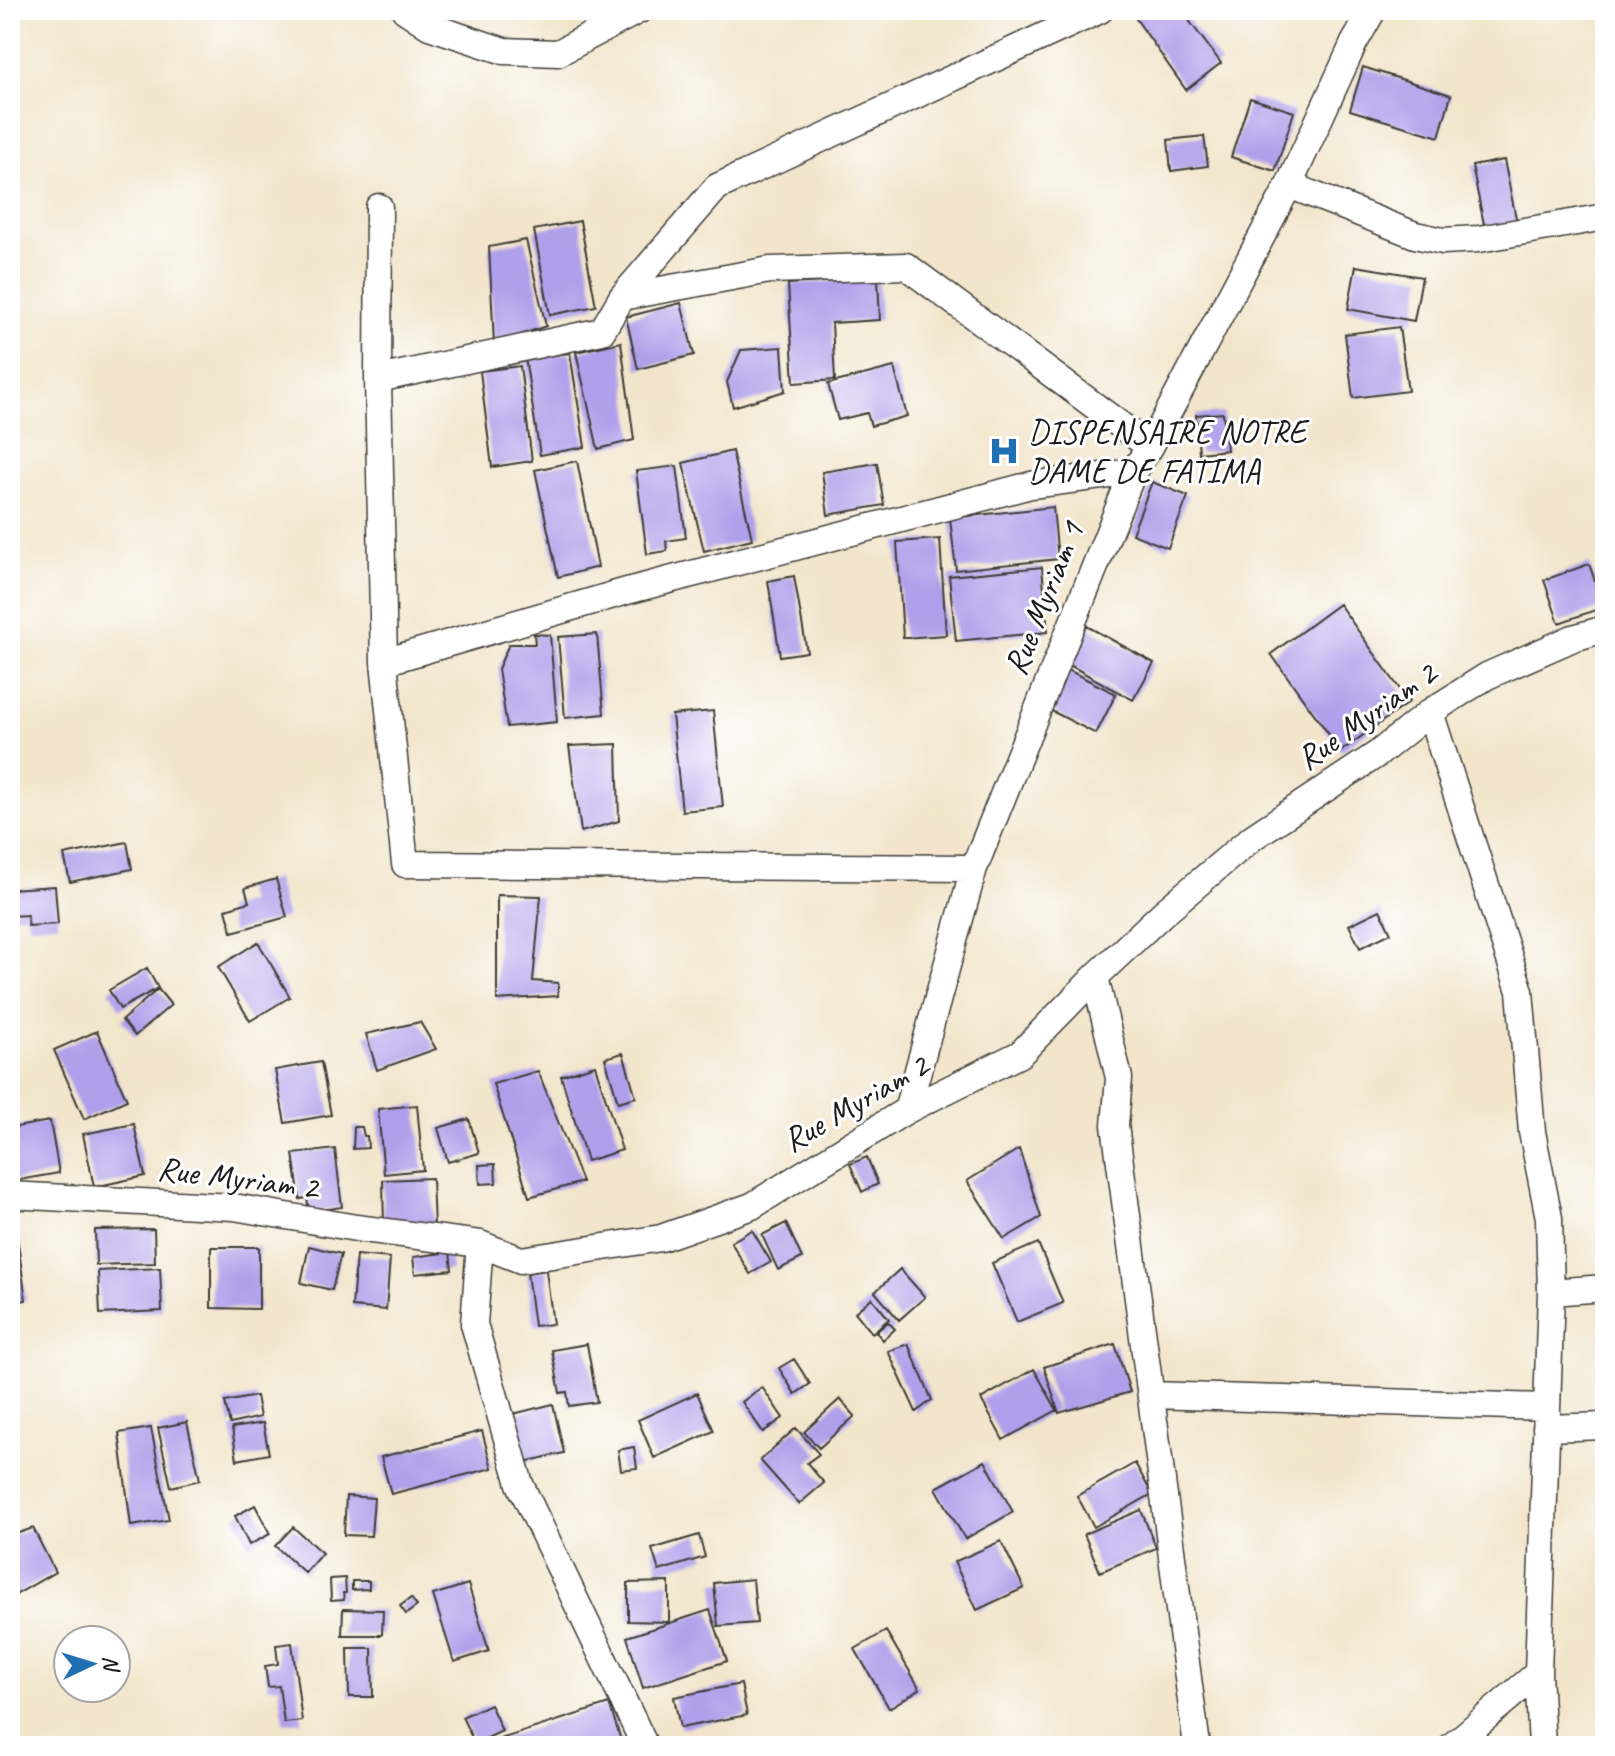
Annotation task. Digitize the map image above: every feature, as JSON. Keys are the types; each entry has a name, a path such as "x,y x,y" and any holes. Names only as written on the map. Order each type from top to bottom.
{"street":[{"path":"405,10 429,26 504,51 558,53 639,10"},
{"path":"378,379 602,331 622,297 717,187 1100,10"},
{"name":"Rue Myriam 1","path":"907,1110 974,868 1133,472 1150,447 1289,185 1354,43 1373,10"},
{"path":"1289,185 1415,235 1443,241 1479,239 1605,217"},
{"path":"379,207 378,379 384,662 405,864 974,868"},
{"path":"622,297 770,270 906,266 1150,447"},
{"path":"384,662 627,591 1031,485 1133,472"},
{"name":"Rue Myriam 2","path":"10,1195 234,1207 356,1228 480,1244 521,1260 661,1238 752,1206 907,1110 1020,1054 1163,913 1253,837 1379,753 1430,712 1487,676 1573,638 1605,629"},
{"path":"1430,712 1520,991 1532,1132 1549,1218 1551,1292 1538,1673 1542,1746"},
{"path":"1095,977 1119,1078 1115,1125 1197,1746"},
{"path":"480,1244 474,1324 520,1484 645,1746"},
{"path":"1551,1292 1605,1288"},
{"path":"1151,1395 1547,1418 1605,1426"},
{"path":"1452,1746 1538,1673"}],"building":[{"path":"1008,10 1042,10 1032,16 1026,11 1013,16"},
{"path":"1137,10 1181,10 1221,63 1186,90 1132,13"},
{"path":"1363,67 1451,95 1439,137 1350,110"},
{"path":"1250,98 1294,112 1275,171 1231,157"},
{"path":"1204,136 1208,166 1171,171 1168,140"},
{"path":"1504,160 1517,223 1485,229 1472,166"},
{"path":"580,221 596,306 550,315 534,230"},
{"path":"526,240 546,326 494,344 489,247"},
{"path":"1356,266 1422,277 1414,321 1348,309"},
{"path":"878,279 880,320 832,323 835,380 794,383 788,284"},
{"path":"681,303 694,355 638,369 626,317"},
{"path":"1399,327 1408,391 1353,398 1345,334"},
{"path":"621,342 634,440 598,449 576,352"},
{"path":"782,347 785,391 733,407 727,382 741,350"},
{"path":"570,353 585,447 540,455 525,358"},
{"path":"520,366 532,461 492,467 480,371"},
{"path":"894,367 907,416 871,426 867,413 838,420 828,384"},
{"path":"1223,413 1227,450 1199,453 1196,415"},
{"path":"732,451 752,539 704,551 683,463"},
{"path":"577,461 598,567 558,577 535,470"},
{"path":"877,463 884,505 828,515 822,472"},
{"path":"677,466 686,538 666,541 667,551 647,554 636,471"},
{"path":"1152,482 1188,496 1168,548 1132,534"},
{"path":"1053,507 1058,559 956,570 950,518"},
{"path":"940,539 946,635 903,638 897,542"},
{"path":"1589,564 1604,607 1559,623 1544,580"},
{"path":"1042,567 1048,632 956,641 949,576"},
{"path":"794,576 807,652 780,656 768,581"},
{"path":"1339,604 1409,702 1341,751 1271,654"},
{"path":"1083,624 1154,663 1133,700 1062,661"},
{"path":"534,634 550,635 557,722 507,727 498,669 509,644 535,644"},
{"path":"597,634 604,714 565,718 558,637"},
{"path":"1064,668 1116,694 1096,734 1044,707"},
{"path":"713,711 723,807 682,811 672,715"},
{"path":"617,744 619,821 581,832 569,746"},
{"path":"127,842 132,869 70,882 64,855"},
{"path":"276,879 287,917 232,932 226,909 249,902 245,888"},
{"path":"55,886 58,924 28,926 27,915 10,916 10,889"},
{"path":"497,895 541,896 533,981 558,983 558,996 497,1000"},
{"path":"1380,910 1391,933 1360,948 1349,925"},
{"path":"258,942 290,997 250,1021 218,967"},
{"path":"147,968 158,988 120,1009 109,990"},
{"path":"158,989 171,1005 135,1036 122,1020"},
{"path":"420,1022 436,1049 377,1070 366,1034"},
{"path":"97,1031 127,1100 84,1119 54,1050"},
{"path":"623,1053 636,1097 618,1102 605,1058"},
{"path":"321,1062 331,1115 285,1123 275,1070"},
{"path":"595,1065 622,1150 587,1161 561,1076"},
{"path":"538,1071 582,1182 529,1197 493,1084"},
{"path":"417,1105 423,1170 384,1174 378,1109"},
{"path":"469,1119 479,1153 448,1162 438,1128"},
{"path":"50,1121 59,1173 13,1181 10,1128"},
{"path":"134,1124 145,1176 94,1187 83,1134"},
{"path":"354,1127 362,1127 368,1148 353,1149"},
{"path":"335,1149 342,1207 309,1212 307,1198 300,1199 293,1154"},
{"path":"1019,1149 1041,1217 1004,1239 967,1181"},
{"path":"867,1157 878,1184 862,1192 850,1164"},
{"path":"495,1164 496,1183 480,1184 479,1165"},
{"path":"432,1178 434,1227 384,1229 383,1180"},
{"path":"786,1223 802,1258 778,1270 762,1235"},
{"path":"10,1229 16,1229 26,1300 10,1303"},
{"path":"154,1229 155,1263 96,1265 95,1230"},
{"path":"752,1230 771,1262 750,1274 731,1242"},
{"path":"1038,1243 1063,1303 1017,1322 992,1263"},
{"path":"309,1246 341,1254 332,1290 301,1283"},
{"path":"211,1247 259,1247 259,1309 211,1308"},
{"path":"450,1252 452,1270 415,1274 413,1257"},
{"path":"356,1255 390,1258 386,1310 352,1307"},
{"path":"160,1268 162,1311 100,1314 98,1271"},
{"path":"900,1269 925,1297 899,1320 875,1292"},
{"path":"546,1270 553,1324 534,1326 527,1273"},
{"path":"872,1298 889,1319 872,1333 855,1312"},
{"path":"888,1322 895,1329 883,1340 876,1332"},
{"path":"587,1344 597,1402 569,1406 567,1392 560,1393 552,1350"},
{"path":"908,1344 932,1400 916,1412 888,1351"},
{"path":"1115,1344 1130,1392 1059,1413 1044,1367"},
{"path":"794,1359 810,1384 795,1394 779,1368"},
{"path":"1034,1369 1057,1410 1003,1440 981,1399"},
{"path":"762,1387 783,1418 763,1432 742,1402"},
{"path":"697,1393 714,1431 654,1458 638,1420"},
{"path":"256,1396 260,1417 230,1424 225,1402"},
{"path":"840,1399 855,1416 819,1448 804,1432"},
{"path":"553,1404 564,1453 524,1462 513,1414"},
{"path":"187,1422 200,1480 171,1487 158,1428"},
{"path":"263,1423 269,1454 237,1460 232,1428"},
{"path":"151,1428 169,1520 131,1526 119,1433"},
{"path":"796,1428 819,1454 807,1463 824,1483 799,1504 760,1460"},
{"path":"482,1431 492,1468 391,1494 381,1457"},
{"path":"634,1447 637,1468 621,1470 618,1450"},
{"path":"985,1461 1013,1512 965,1539 936,1488"},
{"path":"1135,1463 1152,1494 1094,1527 1077,1496"},
{"path":"346,1496 374,1498 371,1536 344,1535"},
{"path":"255,1505 270,1534 249,1545 235,1516"},
{"path":"1141,1510 1156,1548 1100,1572 1084,1534"},
{"path":"293,1527 322,1553 305,1573 275,1546"},
{"path":"33,1528 55,1572 10,1598 10,1536"},
{"path":"699,1535 705,1557 659,1571 652,1549"},
{"path":"1001,1541 1024,1588 977,1610 954,1562"},
{"path":"345,1578 344,1600 331,1601 330,1579"},
{"path":"753,1579 757,1623 718,1626 714,1583"},
{"path":"352,1581 369,1581 369,1589 352,1590"},
{"path":"669,1582 669,1622 628,1621 628,1583"},
{"path":"468,1584 489,1651 454,1662 433,1595"},
{"path":"411,1598 417,1606 406,1614 400,1606"},
{"path":"343,1609 383,1610 382,1635 342,1635"},
{"path":"710,1610 727,1661 643,1688 627,1637"},
{"path":"886,1631 920,1689 889,1708 855,1649"},
{"path":"292,1643 302,1721 284,1723 279,1686 268,1687 265,1666 278,1664 276,1645"},
{"path":"348,1648 372,1648 373,1697 349,1697"},
{"path":"741,1684 747,1715 680,1728 674,1697"},
{"path":"490,1704 502,1731 475,1744 462,1717"},
{"path":"609,1704 623,1746 482,1745"}],"place":[{"name":"DISPENSAIRE NOTRE DAME DE FATIMA","path":"1004,451"}]}
